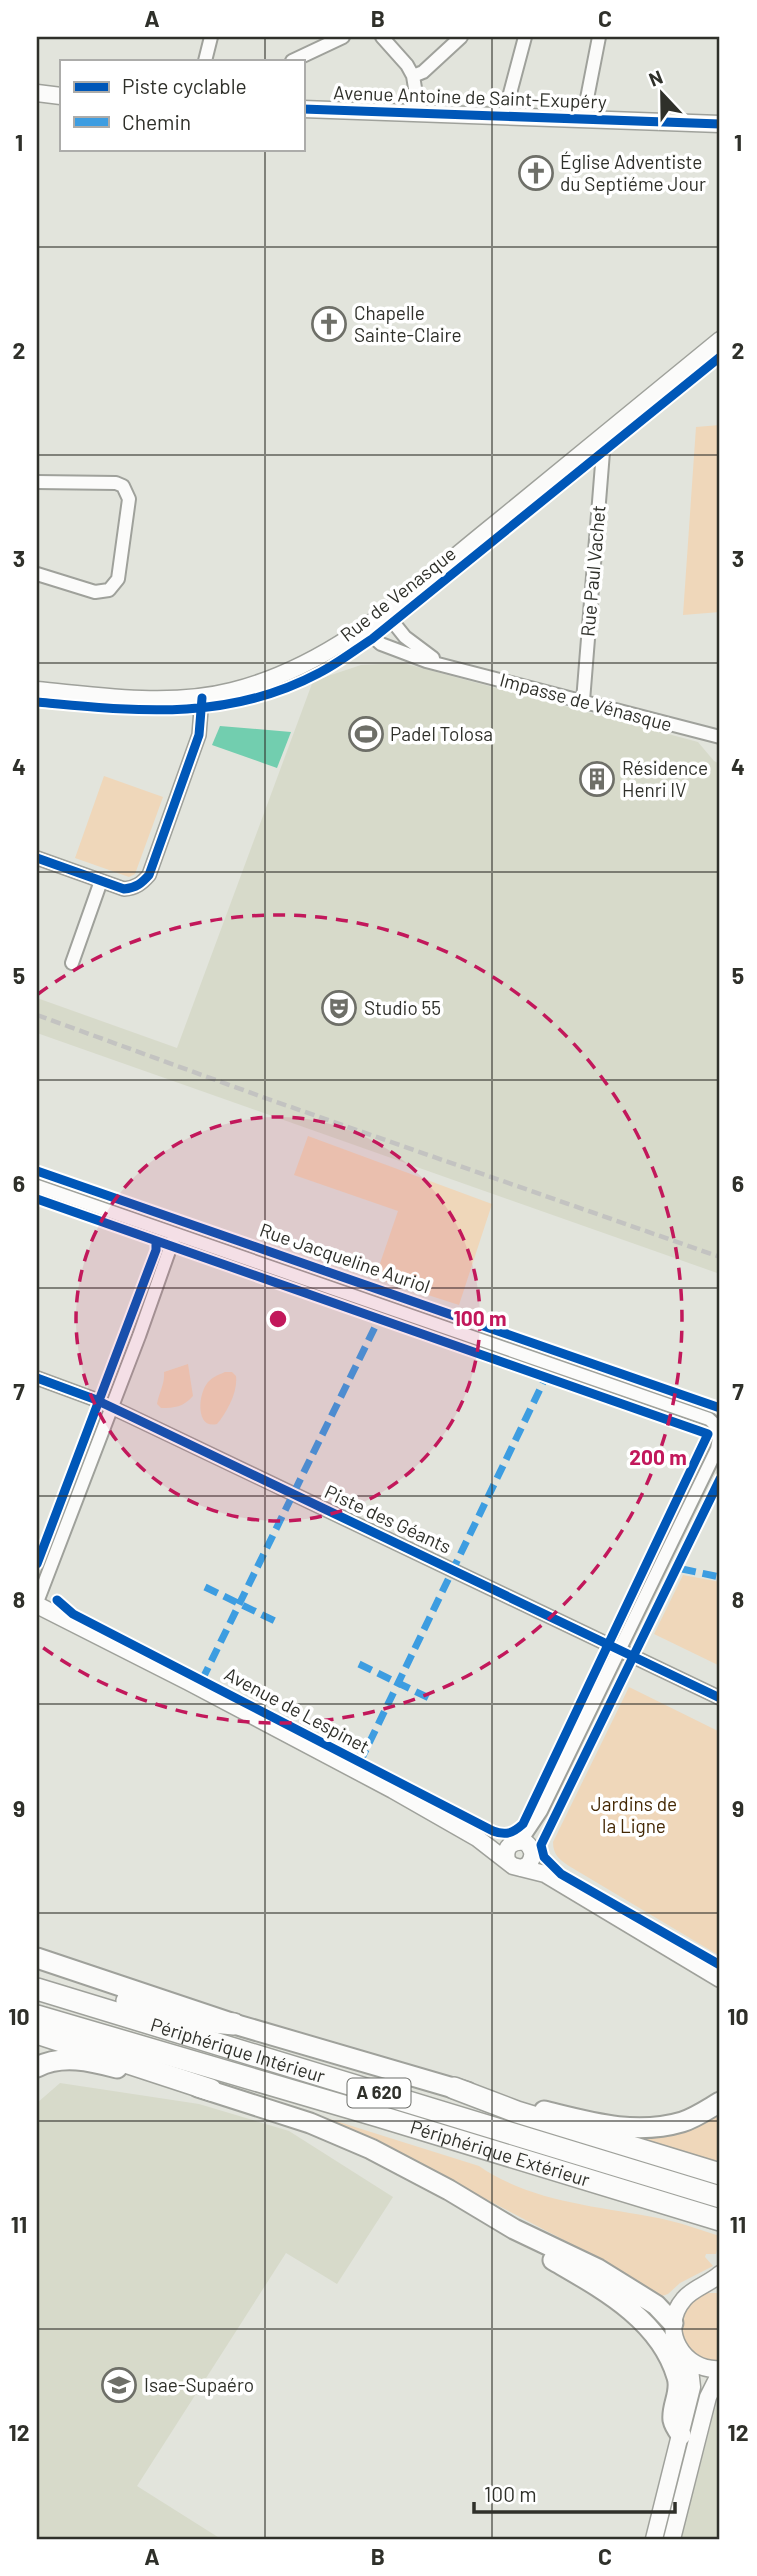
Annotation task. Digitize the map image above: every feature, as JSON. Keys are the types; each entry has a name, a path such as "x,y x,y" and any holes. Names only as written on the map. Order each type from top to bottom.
{"highway":[{"path":"37,1979 202,2021 234,2024"},
{"name":"Périphérique Intérieur","path":"37,1989 720,2197"},
{"name":"Périphérique Extérieur","path":"37,2016 391,2119 720,2220"},
{"path":"37,2033 211,2090"},
{"path":"454,2088 517,2112 720,2174"}],"main road":[{"path":"37,1958 234,2024 454,2088 586,2121 627,2129 660,2127 684,2121 720,2102"},
{"path":"37,2067 46,2062 74,2059 211,2090 310,2123 371,2149 449,2190 514,2229 598,2269 656,2305 673,2323"},
{"path":"514,2229 539,2251 625,2304 641,2320 669,2359 678,2380 673,2419 681,2435"}],"street":[{"path":"205,60 211,37"},
{"path":"294,60 343,37"},
{"path":"382,37 407,65 413,76 419,112"},
{"path":"413,76 423,72 461,37"},
{"path":"504,116 525,37"},
{"path":"583,119 598,37"},
{"path":"37,93 60,96"},
{"name":"Avenue Antoine de Saint-Exupéry","path":"304,109 720,124"},
{"name":"Rue de Venasque","path":"37,690 164,700 202,697 231,692 289,673 330,652 385,612 720,340"},
{"name":"Rue Paul Vachet","path":"583,701 603,452 596,442"},
{"path":"37,482 116,483 123,486 129,499 118,579 109,590 95,592 37,574"},
{"name":"Impasse de Vénasque","path":"385,612 418,649 452,668"},
{"name":"Impasse de Vénasque","path":"363,628 372,639 386,647 452,668 720,737"},
{"path":"37,858 124,888 132,888 143,882 149,875 199,735 202,697"},
{"path":"72,963 101,881"},
{"name":"Rue Jacqueline Auriol","path":"37,1186 709,1419 717,1425 720,1436 717,1449 620,1649 536,1821 525,1835 514,1842"},
{"path":"37,1604 175,1234"},
{"name":"Piste des Géants","path":"37,1378 112,1408 720,1698"},
{"name":"Avenue de Lespinet","path":"37,1604 199,1687 477,1838 514,1864 545,1874 720,1979"},
{"name":"Rue Jacqueline Auriol","path":"533,1853 536,1821"},
{"name":"Avenue de Lespinet","path":"477,1838 514,1842"},
{"path":"514,1842 525,1842 533,1853 528,1865 514,1864 506,1852 514,1842"},
{"name":"Avenue de Lespinet","path":"533,1853 545,1874"},
{"path":"672,2539 708,2398 720,2371 705,2368 689,2360 676,2343 673,2323 677,2309 684,2299 712,2286 720,2274"},
{"path":"654,2539 692,2387 689,2360"}],"shaded area":[{"path":"403,663 698,742 714,761 720,764 720,1274 37,1033 37,998 177,1048 313,681 361,665"},
{"path":"220,726 291,732 277,768 212,745"},
{"name":"Isae-Supaéro","path":"60,2083 199,2104 289,2131 393,2197 337,2284 286,2253 137,2486 221,2539 37,2539 37,2103"},
{"path":"720,2393 720,2539 681,2539 717,2401"}],"green space":[{"path":"720,425 720,612 683,615 696,427"},
{"path":"104,776 163,797 135,874 129,877 75,858"},
{"path":"308,1136 492,1204 459,1305 375,1278 398,1211 294,1175"},
{"path":"188,1364 193,1396 178,1406 161,1408 157,1404 164,1372"},
{"path":"225,1372 232,1372 236,1376 234,1395 217,1424 210,1424 202,1417 200,1404 203,1390 210,1380"},
{"path":"683,1575 720,1582 720,1666 654,1634"},
{"name":"Jardins de la Ligne","path":"629,1687 720,1732 720,1956 569,1866 554,1850 553,1842"},
{"path":"285,2105 479,2166 520,2188 542,2195 666,2220 720,2236 716,2254 706,2254 705,2257 713,2266 659,2297 562,2239 392,2150"},
{"path":"720,2111 720,2163 612,2132"},
{"path":"706,2293 720,2293 720,2361 705,2360 694,2355 686,2347 682,2336 685,2313 693,2302"}],"railway":[{"path":"37,1015 720,1257"}],"marked path":[{"path":"202,1680 376,1325"},
{"path":"360,1762 543,1383"},
{"path":"682,1569 720,1577"},
{"path":"205,1587 275,1621"},
{"path":"359,1664 429,1698"}],"cycle path":[{"path":"304,109 720,124"},
{"path":"37,702 145,710 215,706 285,689 319,673 372,639 720,357"},
{"path":"37,858 124,889 144,880 149,875 199,735 202,698"},
{"path":"37,1171 720,1408"},
{"path":"37,1199 708,1434 523,1824 509,1833 493,1831 73,1614 57,1600"},
{"path":"37,1564 156,1250 156,1242"},
{"path":"37,1378 94,1399 720,1698"},
{"path":"720,1479 541,1845 544,1857 561,1874 720,1965"}],"place":[{"name":"Église Adventiste du Septiéme Jour","path":"536,173"},
{"name":"Chapelle Sainte-Claire","path":"329,324"},
{"name":"Padel Tolosa","path":"366,734"},
{"name":"Résidence Henri IV","path":"597,779"},
{"name":"Studio 55","path":"339,1008"},
{"name":"Isae-Supaéro","path":"119,2385"}]}
